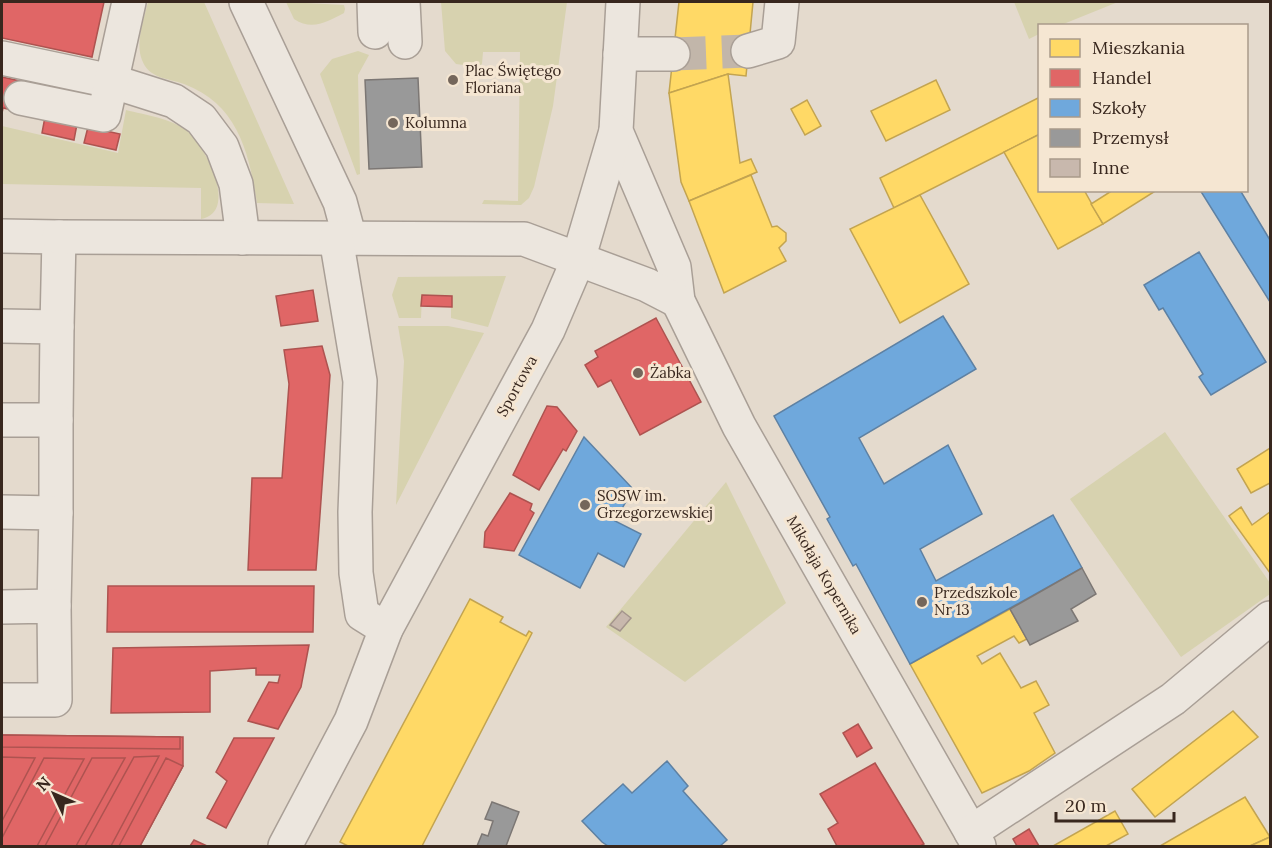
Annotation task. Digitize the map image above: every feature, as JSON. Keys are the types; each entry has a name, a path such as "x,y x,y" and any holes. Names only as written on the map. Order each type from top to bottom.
{"street":[{"path":"21,98 104,115 129,2"},
{"path":"246,2 340,202 360,381 356,573 362,614 386,629"},
{"path":"403,2 405,42"},
{"name":"Mikołaja Kopernika","path":"623,2 616,131 674,267 678,301 739,426 975,839"},
{"path":"748,51 778,42 782,2"},
{"path":"620,54 674,54"},
{"path":"2,58 111,81 174,101 201,119 222,147 236,184 243,238"},
{"name":"Sportowa","path":"285,846 351,721 386,629 548,330 578,260 616,131"},
{"path":"2,236 524,239 647,285 678,301"},
{"path":"2,700 55,699 54,606 59,237"},
{"path":"2,326 57,327"},
{"path":"2,420 56,420"},
{"path":"2,512 56,513"},
{"path":"2,607 54,606"},
{"path":"975,839 1173,699 1270,618"}],"shaded area":[{"path":"148,2 204,2 294,204 257,203 245,149 229,117 202,93 184,84 160,77 145,66 139,46"},
{"path":"286,2 344,5 345,9 344,13 313,25 294,19"},
{"path":"441,2 567,2 553,106 534,187 529,198 521,205 482,204 484,200 518,201 520,52 483,52 482,64 478,67 456,64 445,51"},
{"path":"1014,2 1118,2 1063,24 1038,24 1038,34 1029,39"},
{"path":"358,51 369,55 358,75 360,174 357,175 320,74 332,59"},
{"path":"126,110 173,123 187,131 194,139 210,163 215,178 218,204 212,214 201,219 201,188 2,184 2,126 118,153"},
{"path":"506,276 488,327 451,318 451,296 422,295 421,318 399,318 392,295 398,277"},
{"path":"398,326 448,326 484,333 396,505 404,361"},
{"path":"1165,432 1270,583 1270,594 1181,657 1070,499"},
{"path":"726,482 786,603 685,682 606,627"}],"building: Mieszkania":[{"path":"679,2 753,2 746,76 728,74 669,93"},
{"path":"728,74 740,163 751,159 757,172 689,201 681,182 669,93"},
{"path":"936,80 950,110 886,141 871,111"},
{"path":"1038,98 1038,135 894,208 880,178"},
{"path":"807,100 821,126 805,135 791,109"},
{"path":"1038,135 1038,192 1085,192 1103,224 1058,249 1004,152"},
{"path":"751,175 772,227 777,226 786,233 786,241 779,248 786,261 724,293 689,201"},
{"path":"1110,192 1154,192 1103,224 1091,204"},
{"path":"920,195 969,284 900,323 850,229"},
{"path":"1270,448 1270,483 1251,493 1237,469"},
{"path":"1241,507 1252,525 1270,512 1270,573 1229,516"},
{"path":"470,599 503,617 500,622 526,636 529,631 532,633 422,846 348,846 340,842"},
{"path":"1010,609 1027,639 1019,643 1014,636 977,656 982,664 1000,653 1021,688 1036,681 1049,705 1034,713 1055,753 1029,771 982,793 910,664"},
{"path":"1233,711 1258,737 1155,817 1132,789"},
{"path":"1245,797 1270,837 1250,846 1160,846"},
{"path":"1115,811 1128,834 1106,846 1053,846"},
{"path":"1270,837 1270,846 1250,846"}],"building: Handel":[{"path":"2,2 104,2 92,57 2,38"},
{"path":"2,77 25,82 18,111 3,108 2,113"},
{"path":"45,117 77,124 74,140 42,133"},
{"path":"88,127 120,134 116,150 84,143"},
{"path":"313,290 318,321 281,326 276,296"},
{"path":"422,295 452,296 452,307 421,306"},
{"name":"Żabka","path":"656,318 701,402 640,435 611,380 598,387 585,365 598,357 595,351"},
{"path":"322,346 330,375 316,570 248,570 252,478 282,478 289,384 284,350"},
{"path":"547,406 557,407 577,431 566,451 563,449 539,490 513,475"},
{"path":"510,493 532,504 530,510 534,513 514,551 484,547 485,532"},
{"path":"108,586 314,586 313,632 107,632"},
{"path":"309,645 301,687 278,729 248,721 269,682 278,683 280,675 256,675 256,668 210,671 210,712 111,713 113,648"},
{"path":"858,724 872,748 857,757 843,733"},
{"path":"2,735 183,737 183,766 140,846 2,846"},
{"path":"2,735 180,737 180,749 2,747"},
{"path":"234,738 274,738 226,828 207,818 227,781 216,772"},
{"path":"159,756 111,846 85,846 134,757"},
{"path":"2,757 35,758 2,821"},
{"path":"44,758 84,759 37,846 2,846 2,838"},
{"path":"92,758 125,758 76,846 45,846"},
{"path":"166,758 183,766 140,846 119,846"},
{"path":"875,763 924,844 920,846 837,846 828,829 838,823 820,794"},
{"path":"1029,829 1039,846 1017,846 1013,839"},
{"path":"194,840 207,846 190,846"}],"building: Szkoły":[{"path":"1201,192 1241,192 1270,240 1270,302"},
{"path":"1199,252 1266,362 1211,395 1199,377 1203,374 1163,308 1159,310 1144,285"},
{"path":"943,316 976,369 859,438 884,484 948,445 982,514 920,549 936,581 1053,515 1082,568 910,664 856,564 853,566 827,519 830,517 774,416"},
{"name":"SOSW im. Grzegorzewskiej","path":"584,437 633,489 615,521 641,534 624,567 598,553 580,588 519,555"},
{"path":"667,761 688,786 683,791 727,840 720,846 608,846 582,821 623,784 632,793"}],"building: Przemysł":[{"name":"Kolumna","path":"418,78 422,167 369,169 365,80"},
{"path":"1082,568 1096,594 1071,609 1078,621 1030,645 1010,609"},
{"path":"492,802 519,812 506,846 477,846 482,834 488,836 493,821 485,819"}],"building: Inne":[{"path":"622,611 631,618 620,631 610,625"}],"tunnel":[{"path":"673,54 748,51"}],"place":[{"name":"Plac Świętego Floriana","path":"453,80"},
{"name":"Kolumna","path":"393,123"},
{"name":"Żabka","path":"638,373"},
{"name":"SOSW im. Grzegorzewskiej","path":"585,505"},
{"name":"Przedszkole Nr 13","path":"922,602"}]}
